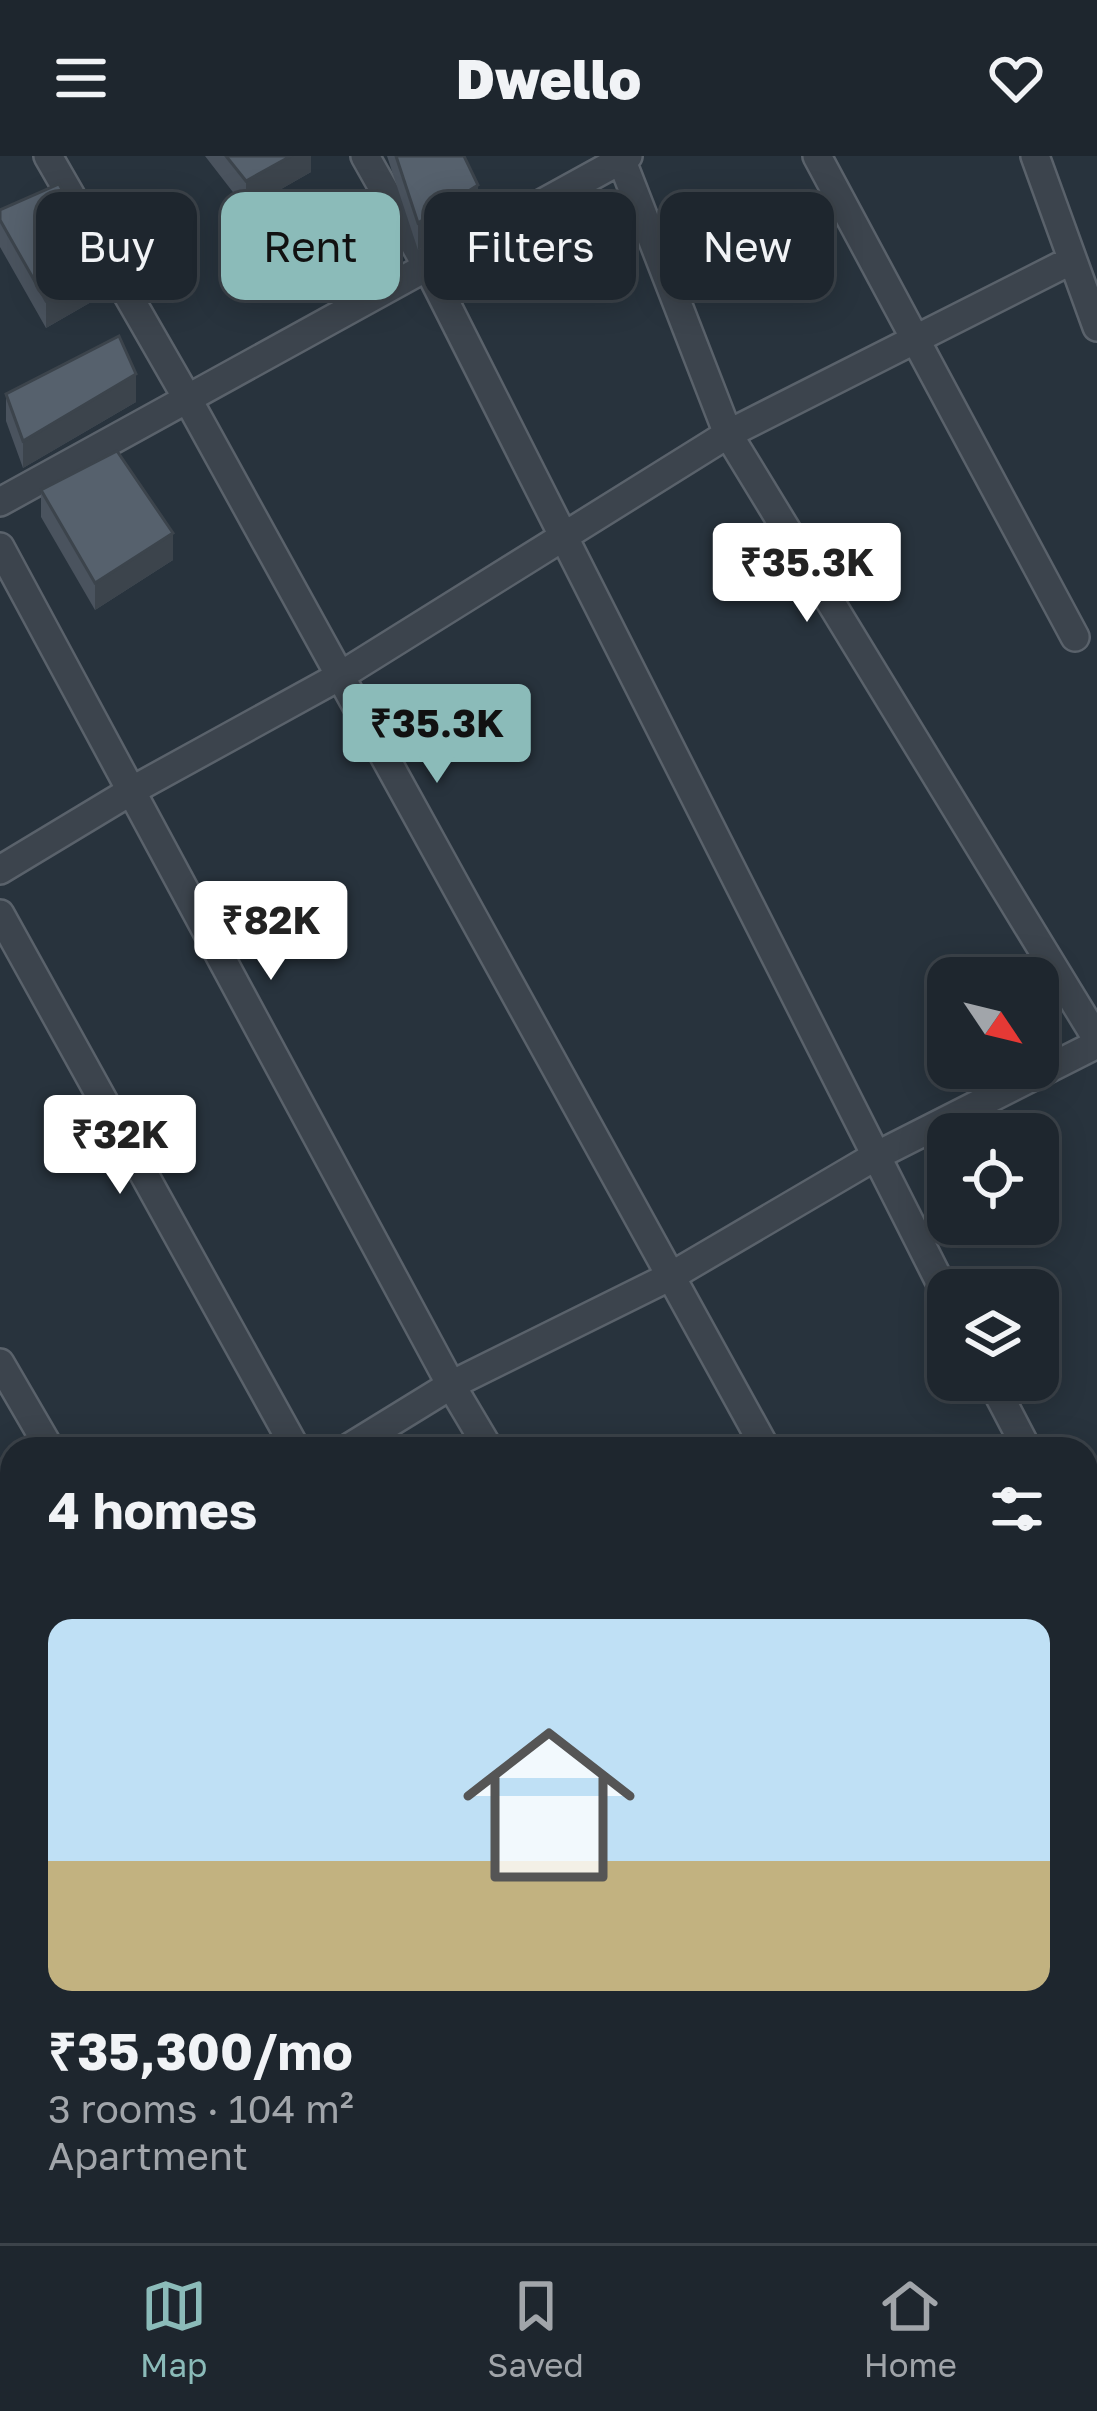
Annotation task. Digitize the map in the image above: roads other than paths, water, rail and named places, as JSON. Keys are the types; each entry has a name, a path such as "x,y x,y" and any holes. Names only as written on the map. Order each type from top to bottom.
{"street":[{"path":"48,156 187,398 760,1437"},
{"path":"365,156 424,259"},
{"path":"817,156 1075,637"},
{"path":"1035,156 1097,327"},
{"path":"366,1437 451,1385 673,1275 874,1157 1097,1041 728,434 623,157 560,192"},
{"path":"0,870 131,791 340,676 728,434 1072,260"},
{"path":"0,502 424,268"},
{"path":"445,300 933,1269"},
{"path":"0,547 482,1437"},
{"path":"0,914 289,1437"},
{"path":"0,1363 43,1437"},
{"path":"1002,1401 1021,1437"}]}
